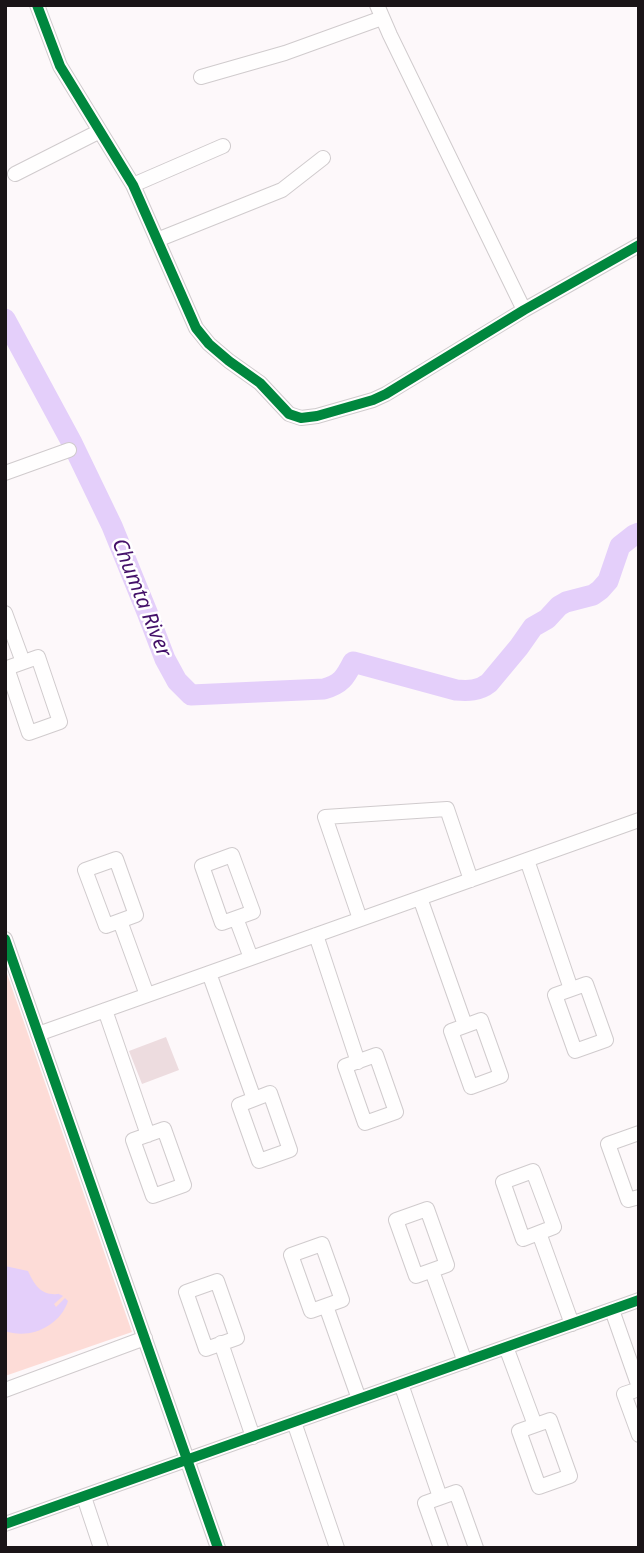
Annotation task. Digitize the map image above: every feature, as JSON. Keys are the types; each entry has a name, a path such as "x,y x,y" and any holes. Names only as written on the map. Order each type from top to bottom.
{"street":[{"path":"37,5 60,66 133,185 190,316 202,337 260,383 289,414 301,418 325,415 380,397 524,310 639,245"},
{"path":"201,77 285,53 379,12 524,310"},
{"path":"15,174 100,131"},
{"path":"133,185 223,146"},
{"path":"157,240 282,190 323,158"},
{"path":"5,472 69,450"},
{"path":"5,613 23,662"},
{"path":"38,657 60,722 29,733 7,668 23,662 38,657"},
{"path":"360,919 325,817 447,809 471,880"},
{"path":"38,1034 527,860 637,826"},
{"path":"232,855 253,912 236,918 222,923 202,866 232,855"},
{"path":"116,859 136,915 121,921 106,926 85,870 116,859"},
{"path":"527,860 571,989"},
{"path":"420,898 465,1026"},
{"path":"236,918 251,958"},
{"path":"121,921 147,995"},
{"path":"316,935 358,1062"},
{"path":"5,939 218,1548"},
{"path":"209,973 254,1099"},
{"path":"586,984 606,1040 575,1051 555,995 571,989 586,984"},
{"path":"104,1010 148,1135"},
{"path":"481,1020 502,1076 471,1087 450,1031 465,1026 481,1020"},
{"path":"376,1055 396,1112 365,1123 345,1066 358,1062 376,1055"},
{"path":"270,1093 290,1150 259,1161 239,1105 254,1099 270,1093"},
{"path":"164,1129 184,1185 153,1196 133,1140 148,1135 164,1129"},
{"path":"639,1133 608,1144 628,1200 639,1197"},
{"path":"533,1171 554,1227 539,1233 523,1238 503,1182 533,1171"},
{"path":"427,1209 447,1265 432,1271 416,1276 396,1220 427,1209"},
{"path":"539,1233 572,1324"},
{"path":"322,1244 342,1300 326,1306 311,1311 291,1255 322,1244"},
{"path":"432,1271 465,1362"},
{"path":"217,1281 237,1338 221,1343 206,1349 186,1292 217,1281"},
{"path":"5,1524 639,1300"},
{"path":"326,1306 359,1399"},
{"path":"612,1310 639,1388 624,1394 639,1435"},
{"path":"5,1390 145,1338"},
{"path":"221,1343 253,1437"},
{"path":"506,1347 535,1425"},
{"path":"401,1384 440,1497"},
{"path":"550,1420 570,1476 539,1487 519,1431 535,1425 550,1420"},
{"path":"294,1422 337,1548"},
{"path":"441,1548 425,1503 456,1492 476,1548"},
{"path":"84,1497 101,1548"}],"shaded area":[{"path":"5,968 132,1332 5,1376"},
{"path":"5,1266 28,1271 40,1289 63,1296 54,1304 56,1307 65,1298 68,1301 58,1318 34,1332 24,1334 5,1331"}],"building":[{"path":"166,1037 179,1070 142,1084 129,1051"}],"waterway":[{"name":"Chumta River","path":"5,319 72,443 112,526 165,659 177,681 191,695 324,689 342,680 353,662 456,690 481,688 489,683 533,627 566,602 593,595 600,590 608,581 620,546 639,533"}],"cycle path":[{"path":"37,5 60,66 133,185 196,328 209,344 260,383 289,414 301,418 317,416 386,394 524,310 639,245"},
{"path":"5,939 218,1548"},
{"path":"5,1524 639,1300"}]}
